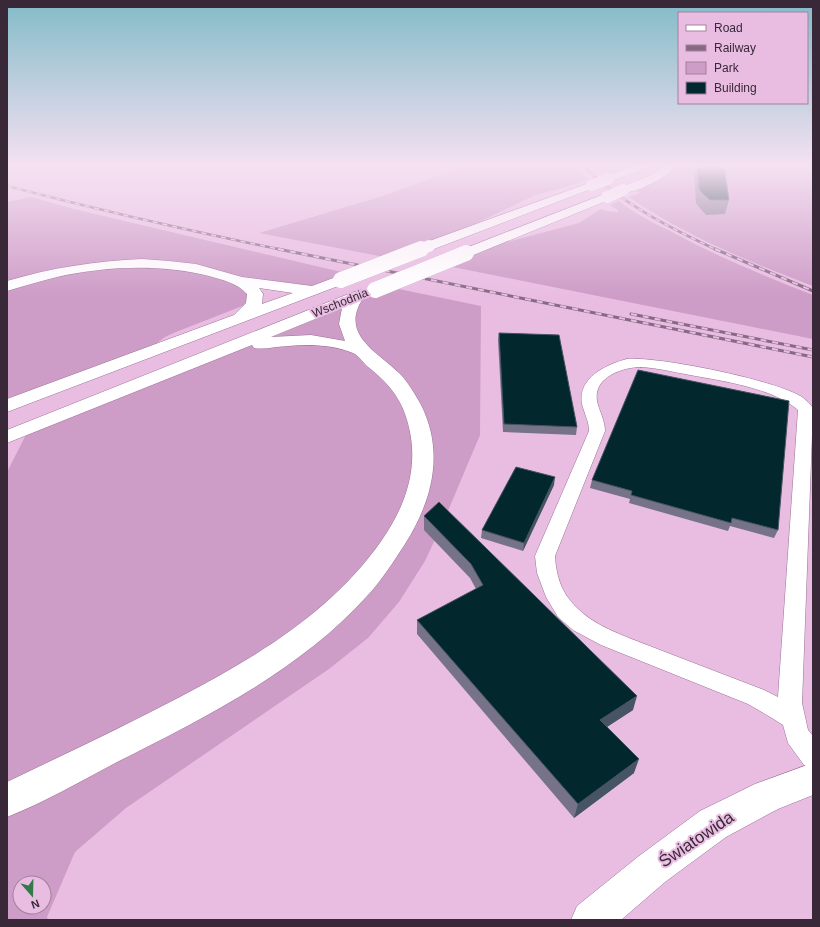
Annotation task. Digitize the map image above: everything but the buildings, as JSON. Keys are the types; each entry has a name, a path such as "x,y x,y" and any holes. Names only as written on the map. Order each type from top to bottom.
{"street":[{"name":"Wschodnia","path":"8,406 527,209"},
{"name":"Wschodnia","path":"7,436 576,209"},
{"path":"9,285 68,271 135,264 188,267 209,271 238,280 301,289 335,283"},
{"path":"238,280 252,289 256,299 254,304 240,318"},
{"path":"7,800 156,726 251,674 281,655 329,617 371,574 390,550 410,516 420,489 423,450 420,429 408,398 394,379 361,350 353,338 347,320 349,309 357,296"},
{"path":"219,351 262,343 304,339 336,343 361,350"},
{"name":"Światowida","path":"591,920 652,869 713,824 767,796 813,779"}],"lane":[{"path":"793,719 781,710 756,697 596,634 572,617 562,607 554,594 545,567 545,556 597,432 598,421 589,400 589,391 598,378 605,372 627,363 648,363 774,390 804,404 806,409 790,703 797,735 813,757"}],"green space":[{"path":"7,209 75,209 354,275 318,287 239,281 252,294 245,305 165,337 145,352 7,406"},
{"path":"338,209 505,209 429,246 395,259 259,233"},
{"path":"601,209 618,212 617,209 631,209 707,250 813,295 813,339 438,264 466,253 579,223"},
{"path":"647,209 813,209 813,286 718,247"},
{"path":"384,286 481,306 480,435 425,561 399,602 368,638 329,669 126,808 75,852 52,905 52,875 12,875 12,915 48,915 48,920 7,920 7,472 30,427"}],"railway":[{"path":"101,209 283,250"},
{"path":"640,209 664,224 717,250"},
{"path":"278,249 813,357"},
{"path":"715,249 813,291"},
{"path":"631,314 813,350"}]}
